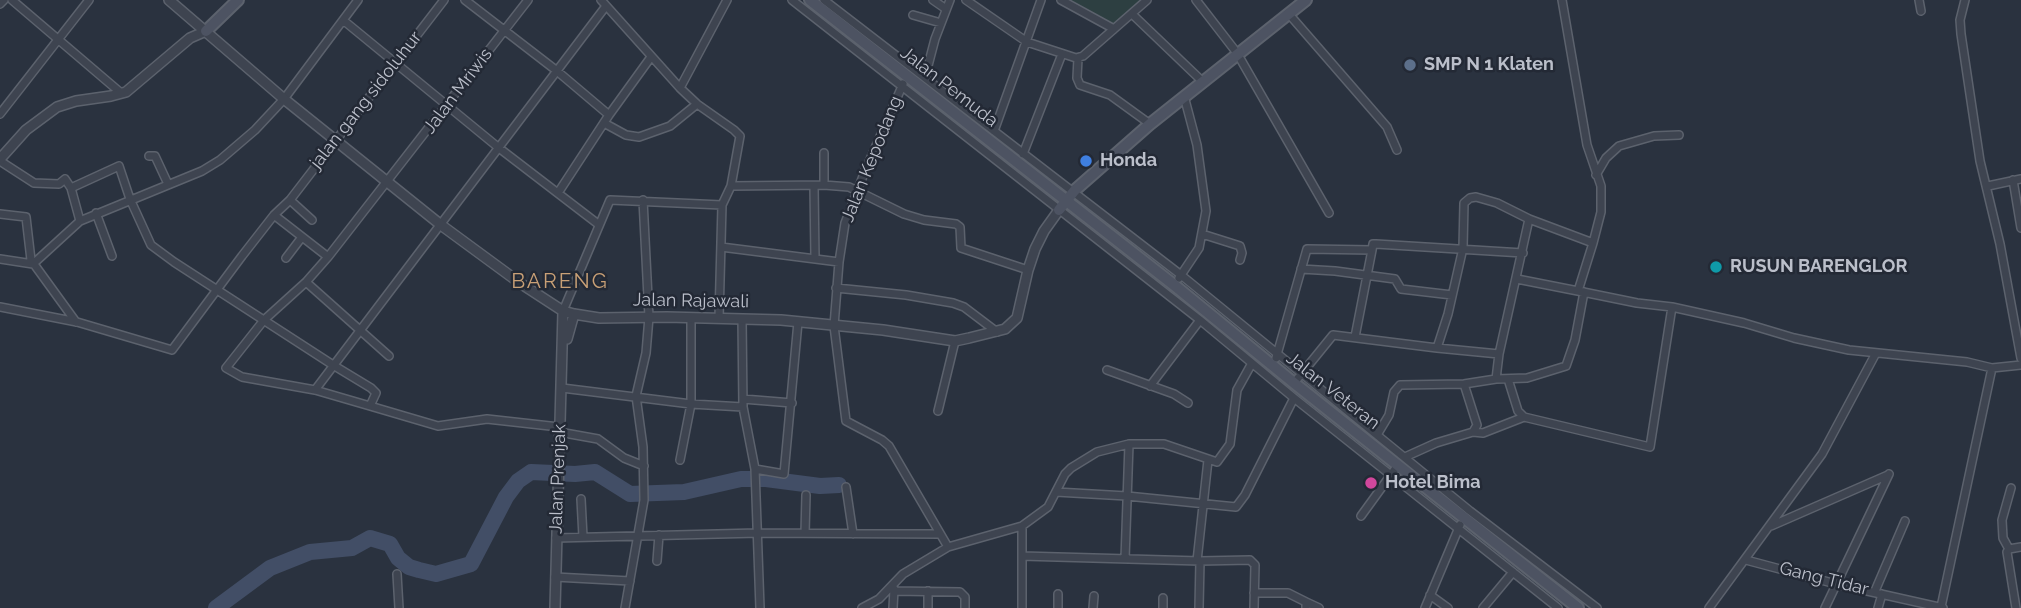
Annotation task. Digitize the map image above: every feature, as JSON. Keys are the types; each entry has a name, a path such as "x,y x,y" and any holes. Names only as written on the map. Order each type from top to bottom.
{"main road":[{"path":"206,31 238,0"},
{"name":"Jalan Pemuda","path":"810,0 905,82 1066,202"},
{"path":"1066,202 1150,124 1303,1"},
{"name":"Jalan Veteran","path":"1066,202 1178,280 1224,326 1275,361 1401,461 1464,519 1578,608"}],"street":[{"path":"0,5 4,0"},
{"path":"12,0 121,93"},
{"path":"0,114 89,0"},
{"name":"Jalan Rajawali","path":"169,0 284,99 441,225 563,311 599,318 719,318 798,322 883,330 954,341 997,332"},
{"path":"0,260 33,264 80,221 202,171 220,160 255,130 284,99 358,0"},
{"name":"jalan gang sidoluhur","path":"77,322 172,350 216,289 274,215 290,200 444,0"},
{"path":"465,0 557,71 626,135 639,138 670,126 697,104"},
{"name":"Jalan Mriwis","path":"315,390 242,377 226,368 264,320 306,282 328,257 528,0"},
{"path":"680,88 727,0"},
{"path":"792,0 905,82"},
{"path":"824,0 1023,154 1066,202 1200,320 1391,475 1464,519 1597,608"},
{"path":"933,0 946,9"},
{"path":"925,77 950,0"},
{"path":"966,0 1027,42 1078,58 1147,0"},
{"path":"994,131 1041,0"},
{"path":"1060,0 1114,29"},
{"path":"1196,0 1237,53 1329,213"},
{"path":"1377,435 1389,415 1394,391 1400,385 1464,384 1527,378 1566,366 1576,340 1581,292 1599,227 1602,204 1601,186 1584,132 1562,0"},
{"path":"1919,0 1921,11"},
{"path":"644,466 624,458 598,439 559,429 492,419 438,426 315,390 557,71 604,3 680,88 697,104 738,133 740,141 731,186 722,205 719,318"},
{"path":"1965,4 1960,20 1961,34 1980,161 1988,186 2021,358"},
{"path":"1288,13 1387,127 1397,150"},
{"path":"1132,14 1202,81"},
{"path":"913,15 941,23"},
{"path":"343,20 499,148 598,224"},
{"path":"80,221 71,188 65,179 59,184 34,183 2,154 57,107 121,93 146,77 190,38 206,31"},
{"path":"1023,154 1062,54"},
{"path":"558,193 651,57"},
{"path":"1078,58 1077,78 1080,85 1110,95 1150,124"},
{"name":"Jalan Kepodang","path":"905,82 845,223 834,326 846,421 889,446 940,534"},
{"path":"1184,96 1197,145 1206,202 1199,248 1178,280 1227,313 1275,361 1305,253 1310,248 1373,250"},
{"path":"1596,175 1605,158 1619,146 1654,136 1679,135"},
{"path":"824,153 824,185"},
{"path":"149,156 155,156 168,184"},
{"path":"71,188 119,166 130,199 151,245 374,390 375,397 370,406"},
{"path":"1988,186 2017,179 2021,228"},
{"path":"731,186 824,185 858,190 904,214 924,220 956,224 960,227 961,248 1028,270"},
{"path":"814,186 815,258"},
{"path":"1437,348 1463,248 1464,203 1470,198 1485,198 1529,219 1593,243"},
{"path":"290,200 312,220"},
{"path":"563,311 610,200 722,205"},
{"path":"625,608 644,500 644,466 636,396 644,363 649,317 643,200"},
{"path":"836,288 953,303 964,307 997,332 1008,328 1017,318 1028,270 1044,231 1066,202"},
{"path":"96,213 112,256"},
{"path":"0,214 26,217 33,264 77,322"},
{"path":"274,215 328,257"},
{"path":"1496,379 1499,354 1529,219"},
{"path":"1202,234 1240,246 1240,260"},
{"path":"286,258 302,237"},
{"path":"1355,337 1373,244 1522,253"},
{"path":"721,247 839,262"},
{"path":"1301,270 1395,279 1401,289 1452,295"},
{"path":"1517,279 1672,307 1744,323 1794,338 1876,353 1967,362 1992,368 2021,365"},
{"path":"306,282 389,356"},
{"path":"0,307 77,322"},
{"path":"1508,379 1518,411 1524,417 1651,446 1672,307"},
{"name":"Jalan Prenjak","path":"555,608 563,311"},
{"name":"Jalan Prenjak","path":"563,350 574,314"},
{"path":"680,460 691,404 691,318"},
{"path":"742,319 743,403 756,474 760,608"},
{"path":"1150,386 1200,320"},
{"path":"756,474 783,474 798,322"},
{"path":"1401,461 1377,435 1298,379 1333,335 1499,354"},
{"path":"938,411 954,341"},
{"path":"1709,608 1831,438 1876,353"},
{"path":"862,608 894,588 903,574 948,547 1021,526 1048,507 1065,474 1084,458 1129,444 1170,445 1217,462 1230,444 1237,390 1252,363"},
{"path":"1942,608 1992,368"},
{"path":"1107,370 1174,394 1188,403"},
{"path":"1464,384 1477,421 1473,432"},
{"path":"562,388 691,404 792,403"},
{"path":"1056,492 1127,496 1202,505 1240,505 1294,398"},
{"path":"1361,516 1401,461 1436,443 1473,432 1483,433 1524,417"},
{"path":"1125,559 1129,444"},
{"path":"1199,608 1202,505 1208,460"},
{"path":"1769,527 1889,474 1825,608"},
{"path":"846,486 853,534"},
{"path":"2011,488 2002,520 2003,538 2009,549 2007,552 2016,608"},
{"path":"805,533 806,495"},
{"path":"580,499 583,537"},
{"path":"1464,519 1513,572 1558,608"},
{"path":"1425,608 1464,519"},
{"path":"1878,608 1879,592 1905,521"},
{"path":"1021,526 1022,608"},
{"path":"556,538 758,533 940,534 948,547"},
{"path":"657,562 659,535"},
{"path":"2009,549 2021,547"},
{"path":"1022,555 1254,561 1254,608"},
{"name":"Gang Tidar","path":"1746,559 1836,584 1879,592 1923,606 1942,608"},
{"path":"1483,608 1513,572"},
{"path":"397,574 399,608"},
{"path":"555,577 630,581"},
{"path":"894,588 960,592 965,597 965,608"},
{"path":"893,608 894,588"},
{"path":"928,592 928,608"},
{"path":"1254,593 1288,593 1306,605 1319,608"},
{"path":"1058,594 1058,608"},
{"path":"1430,595 1448,608"},
{"path":"1093,608 1094,596"},
{"path":"1163,598 1163,608"}],"shaded area":[{"path":"1059,0 1141,0 1115,28"}],"waterway":[{"path":"216,608 270,568 310,552 352,548 370,538 390,544 398,558 409,567 419,570 436,574 471,564 506,497 518,481 531,472 595,472 630,494 684,492 741,479 766,479 820,486 839,485"}],"place":[{"name":"SMP N 1 Klaten","path":"1410,65"},
{"name":"Honda","path":"1086,161"},
{"name":"RUSUN BARENGLOR","path":"1716,267"},
{"name":"Hotel Bima","path":"1371,483"}],"district":[{"name":"BARENG","path":"560,282"}]}
